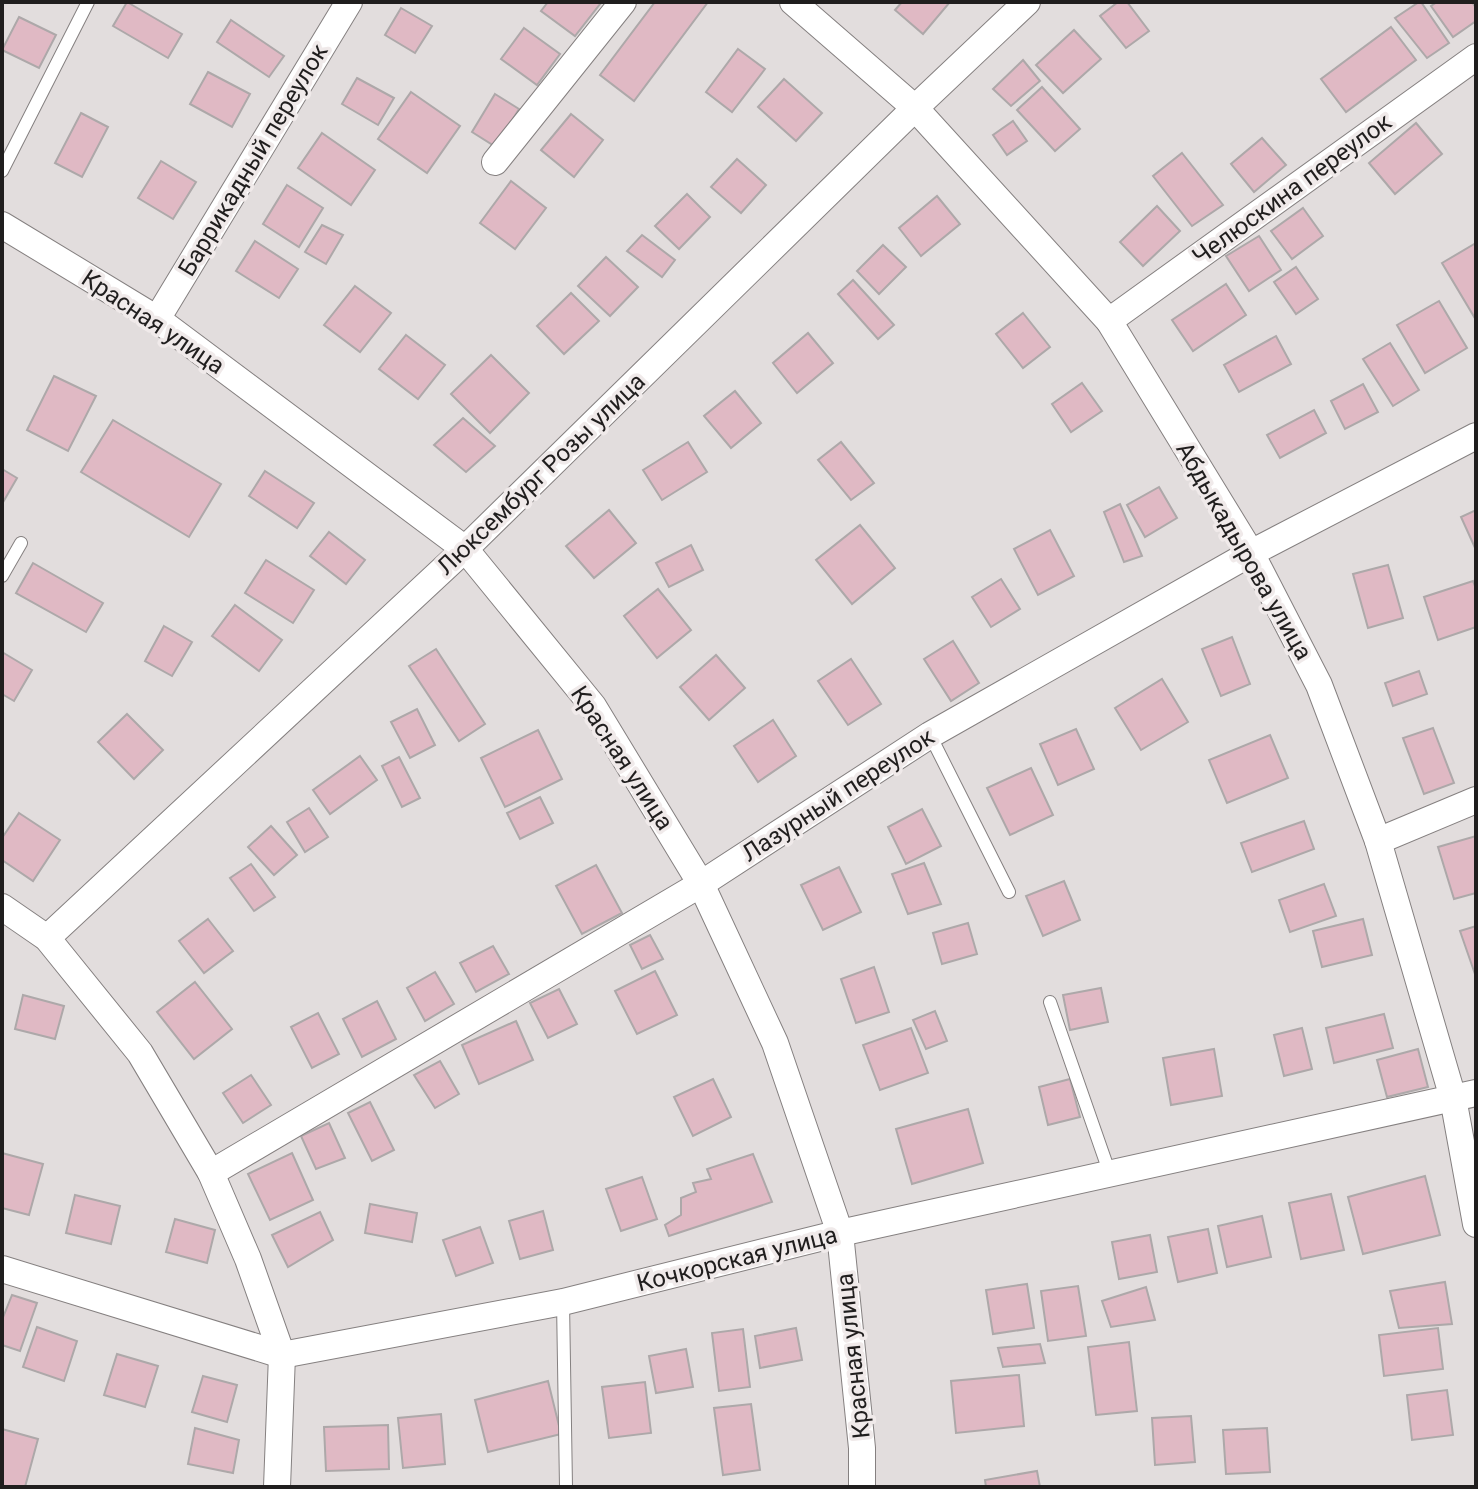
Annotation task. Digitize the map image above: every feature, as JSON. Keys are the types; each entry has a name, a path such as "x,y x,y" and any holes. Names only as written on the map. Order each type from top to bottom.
{"street":[{"name":"Баррикадный переулок","path":"157,319 349,2"},
{"path":"495,162 623,2"},
{"name":"Абдыкадырова улица","path":"793,2 915,108 1109,321 1251,553 1319,685 1378,841 1465,1095 1476,1224"},
{"name":"Люксембург Розы улица","path":"47,938 465,549 1027,2"},
{"name":"Челюскина переулок","path":"1109,321 1476,57"},
{"name":"Красная улица","path":"2,225 157,319 465,549 593,706 701,884 775,1043 840,1233 862,1448 862,1487"},
{"name":"Лазурный переулок","path":"211,1173 701,884 930,735 1251,553 1476,436"},
{"path":"1378,841 1476,800"},
{"path":"2,907 47,938 140,1053 211,1173 248,1259 282,1355 277,1487"},
{"name":"Кочкорская улица","path":"2,1269 282,1355 563,1302 840,1233 1465,1095"}],"lane":[{"path":"2,171 88,2"},
{"path":"2,576 21,543"},
{"path":"930,735 1009,892"},
{"path":"1050,1002 1110,1174"},
{"path":"563,1302 566,1487"}],"building":[{"path":"127,2 182,34 168,58 113,26"},
{"path":"548,2 600,4 575,36 541,11"},
{"path":"655,2 708,2 634,101 600,75"},
{"path":"902,2 950,2 923,34 895,10"},
{"path":"1118,2 1127,2 1149,31 1126,48 1100,16"},
{"path":"1419,2 1449,43 1427,58 1395,18"},
{"path":"1437,2 1472,2 1476,8 1476,21 1453,37 1431,6"},
{"path":"401,8 432,26 415,53 385,35"},
{"path":"19,17 56,35 39,68 2,50"},
{"path":"231,20 284,56 269,77 217,42"},
{"path":"1391,27 1416,60 1346,112 1321,79"},
{"path":"524,28 560,54 537,85 501,59"},
{"path":"1074,30 1101,59 1063,93 1036,65"},
{"path":"738,49 765,69 732,112 706,92"},
{"path":"1023,60 1040,81 1011,106 993,89"},
{"path":"208,72 250,94 232,127 190,104"},
{"path":"357,78 394,98 378,125 342,104"},
{"path":"784,79 822,113 796,141 758,107"},
{"path":"1042,87 1080,129 1055,151 1017,110"},
{"path":"411,92 460,126 427,173 378,139"},
{"path":"495,94 519,109 496,147 472,132"},
{"path":"81,113 108,127 82,177 55,163"},
{"path":"571,114 603,140 574,177 541,150"},
{"path":"1013,121 1027,141 1007,155 993,135"},
{"path":"1416,123 1442,154 1395,194 1369,163"},
{"path":"322,133 375,170 351,205 298,168"},
{"path":"1262,138 1286,165 1254,192 1231,164"},
{"path":"1182,153 1223,205 1192,226 1153,176"},
{"path":"737,159 766,185 741,213 711,187"},
{"path":"161,161 196,182 173,219 138,198"},
{"path":"511,181 546,208 515,249 480,223"},
{"path":"287,185 323,208 299,247 263,224"},
{"path":"687,194 710,217 679,249 655,226"},
{"path":"937,196 960,224 921,256 899,228"},
{"path":"1157,206 1180,231 1143,266 1120,242"},
{"path":"1303,208 1323,236 1292,259 1271,231"},
{"path":"322,225 343,235 326,264 305,252"},
{"path":"642,235 675,260 662,277 627,251"},
{"path":"1259,236 1281,270 1249,291 1226,256"},
{"path":"255,241 298,269 279,298 236,271"},
{"path":"1476,243 1476,320 1442,263"},
{"path":"883,245 906,267 879,294 857,271"},
{"path":"606,257 638,287 610,316 578,286"},
{"path":"1296,267 1318,299 1296,314 1274,282"},
{"path":"853,280 894,325 878,339 838,294"},
{"path":"1226,284 1246,315 1193,351 1172,320"},
{"path":"355,286 391,313 360,352 324,325"},
{"path":"571,293 599,321 564,354 537,326"},
{"path":"1439,301 1467,348 1425,373 1397,325"},
{"path":"1023,313 1050,347 1023,368 996,334"},
{"path":"808,333 833,363 797,393 773,363"},
{"path":"406,335 445,365 418,399 379,369"},
{"path":"1276,336 1291,364 1239,392 1224,365"},
{"path":"1390,343 1419,390 1393,406 1363,359"},
{"path":"491,355 529,393 490,433 451,394"},
{"path":"54,376 96,396 68,451 27,430"},
{"path":"1082,383 1102,411 1071,432 1052,404"},
{"path":"1363,384 1378,412 1345,429 1331,401"},
{"path":"735,391 761,423 731,448 704,416"},
{"path":"1314,410 1326,433 1280,458 1267,435"},
{"path":"463,418 495,446 466,472 434,445"},
{"path":"113,420 221,484 189,537 81,472"},
{"path":"688,442 707,472 662,500 643,470"},
{"path":"841,442 874,483 851,500 818,460"},
{"path":"2,469 17,478 2,504"},
{"path":"265,471 314,503 297,528 249,496"},
{"path":"1159,487 1177,518 1145,537 1127,505"},
{"path":"1120,504 1142,556 1124,562 1104,512"},
{"path":"609,510 636,543 594,578 566,546"},
{"path":"1476,510 1476,550 1461,517"},
{"path":"860,525 895,568 852,604 816,560"},
{"path":"1050,530 1074,576 1038,595 1014,549"},
{"path":"329,532 365,560 346,584 310,556"},
{"path":"691,545 703,570 669,587 656,563"},
{"path":"266,560 314,590 293,623 245,593"},
{"path":"33,563 103,603 86,632 16,593"},
{"path":"1388,565 1403,618 1368,628 1353,574"},
{"path":"1001,579 1020,609 991,627 972,597"},
{"path":"1473,581 1476,589 1476,627 1438,640 1424,597"},
{"path":"658,589 691,630 657,658 624,616"},
{"path":"235,605 282,640 259,671 212,636"},
{"path":"164,626 192,642 172,676 145,661"},
{"path":"1232,637 1250,684 1221,696 1202,649"},
{"path":"953,641 979,683 951,701 924,659"},
{"path":"436,649 485,724 459,741 409,666"},
{"path":"2,652 32,670 14,701 2,694"},
{"path":"716,655 745,688 709,720 680,687"},
{"path":"851,659 881,704 848,725 818,681"},
{"path":"1419,671 1427,694 1393,706 1385,683"},
{"path":"1162,679 1188,722 1141,750 1115,708"},
{"path":"417,709 435,745 410,758 391,722"},
{"path":"127,714 163,750 134,779 98,742"},
{"path":"773,720 796,756 758,782 734,746"},
{"path":"1433,728 1454,783 1424,794 1403,738"},
{"path":"1076,729 1094,769 1058,785 1040,744"},
{"path":"538,730 562,779 505,807 481,758"},
{"path":"1270,735 1288,778 1227,803 1209,760"},
{"path":"360,756 377,780 330,814 313,790"},
{"path":"399,757 420,798 402,807 382,766"},
{"path":"1031,768 1053,815 1010,835 987,788"},
{"path":"540,797 553,823 520,839 507,813"},
{"path":"309,808 328,837 305,852 287,822"},
{"path":"922,809 941,846 906,864 888,827"},
{"path":"19,813 60,840 33,881 2,860 2,838"},
{"path":"1304,821 1314,849 1252,872 1241,843"},
{"path":"271,826 297,855 274,875 248,847"},
{"path":"1476,836 1476,893 1454,899 1438,847"},
{"path":"924,863 941,904 908,914 892,874"},
{"path":"251,864 275,897 254,911 230,878"},
{"path":"596,865 622,913 582,934 556,886"},
{"path":"839,867 861,912 823,930 801,885"},
{"path":"1064,881 1080,920 1043,936 1026,896"},
{"path":"1324,884 1336,916 1290,932 1279,900"},
{"path":"208,919 233,951 204,973 179,941"},
{"path":"1363,919 1372,955 1322,967 1313,931"},
{"path":"968,923 977,954 942,964 933,933"},
{"path":"1476,926 1476,977 1460,931"},
{"path":"650,935 663,959 642,969 630,945"},
{"path":"493,946 509,974 476,992 460,963"},
{"path":"874,967 889,1012 856,1023 841,979"},
{"path":"655,971 677,1015 637,1034 615,991"},
{"path":"435,972 454,1004 425,1021 407,988"},
{"path":"195,982 232,1029 194,1059 157,1012"},
{"path":"1101,988 1108,1022 1070,1030 1063,995"},
{"path":"559,989 577,1024 548,1038 530,1003"},
{"path":"23,995 64,1006 55,1039 15,1029"},
{"path":"377,1001 396,1039 362,1057 343,1019"},
{"path":"935,1011 947,1041 926,1049 913,1020"},
{"path":"318,1013 339,1054 312,1068 291,1027"},
{"path":"1384,1014 1393,1048 1334,1063 1326,1028"},
{"path":"516,1021 533,1060 479,1084 462,1045"},
{"path":"911,1028 928,1073 880,1090 863,1045"},
{"path":"1302,1028 1312,1069 1284,1076 1274,1035"},
{"path":"1214,1049 1222,1096 1171,1105 1163,1058"},
{"path":"1418,1049 1428,1087 1387,1097 1377,1060"},
{"path":"440,1061 459,1094 435,1108 414,1075"},
{"path":"251,1075 271,1105 243,1123 223,1093"},
{"path":"713,1079 731,1117 693,1136 674,1097"},
{"path":"1070,1079 1080,1117 1048,1125 1039,1087"},
{"path":"370,1102 394,1150 372,1161 348,1113"},
{"path":"968,1109 983,1163 912,1184 896,1129"},
{"path":"329,1123 345,1158 316,1169 301,1136"},
{"path":"2,1153 43,1164 29,1215 2,1208"},
{"path":"292,1153 313,1200 270,1220 248,1174"},
{"path":"753,1154 772,1202 669,1236 665,1225 681,1215 681,1198 696,1192 693,1183 711,1179 707,1169"},
{"path":"1425,1176 1440,1235 1363,1254 1348,1197"},
{"path":"642,1177 657,1219 621,1231 606,1189"},
{"path":"1331,1194 1344,1250 1301,1259 1289,1203"},
{"path":"75,1195 120,1206 111,1244 66,1233"},
{"path":"370,1204 417,1213 412,1242 365,1233"},
{"path":"543,1211 553,1250 520,1259 509,1221"},
{"path":"320,1212 333,1240 288,1267 272,1235"},
{"path":"1262,1216 1271,1257 1227,1267 1218,1226"},
{"path":"175,1219 215,1230 207,1263 166,1252"},
{"path":"480,1227 493,1263 456,1276 443,1240"},
{"path":"1208,1229 1217,1273 1178,1282 1168,1237"},
{"path":"1150,1235 1157,1272 1119,1279 1112,1242"},
{"path":"1445,1282 1452,1324 1399,1328 1390,1291"},
{"path":"1027,1284 1034,1328 993,1334 986,1290"},
{"path":"1078,1286 1086,1336 1048,1341 1041,1291"},
{"path":"1146,1287 1155,1320 1111,1327 1102,1301"},
{"path":"12,1295 37,1303 20,1351 2,1345 2,1320"},
{"path":"37,1327 77,1341 64,1381 23,1367"},
{"path":"796,1328 802,1360 760,1368 755,1336"},
{"path":"1438,1328 1443,1369 1384,1376 1379,1335"},
{"path":"743,1329 750,1387 719,1391 712,1333"},
{"path":"1129,1342 1137,1411 1096,1415 1088,1347"},
{"path":"1040,1344 1045,1363 1003,1367 998,1348"},
{"path":"686,1349 693,1387 656,1393 649,1356"},
{"path":"117,1354 158,1366 145,1407 104,1395"},
{"path":"1019,1375 1024,1426 956,1433 951,1381"},
{"path":"203,1376 237,1385 227,1422 192,1412"},
{"path":"548,1381 561,1434 488,1452 475,1400"},
{"path":"645,1382 651,1433 609,1438 602,1387"},
{"path":"1447,1390 1453,1435 1412,1440 1407,1395"},
{"path":"751,1404 760,1470 723,1475 714,1408"},
{"path":"441,1414 445,1464 403,1468 398,1418"},
{"path":"1191,1416 1195,1462 1155,1465 1152,1418"},
{"path":"388,1425 389,1469 326,1471 324,1427"},
{"path":"195,1428 239,1440 233,1473 188,1464"},
{"path":"1267,1428 1270,1472 1226,1474 1223,1430"},
{"path":"2,1429 38,1439 25,1487 2,1487"},
{"path":"1037,1471 1040,1487 986,1487 985,1480"}]}
